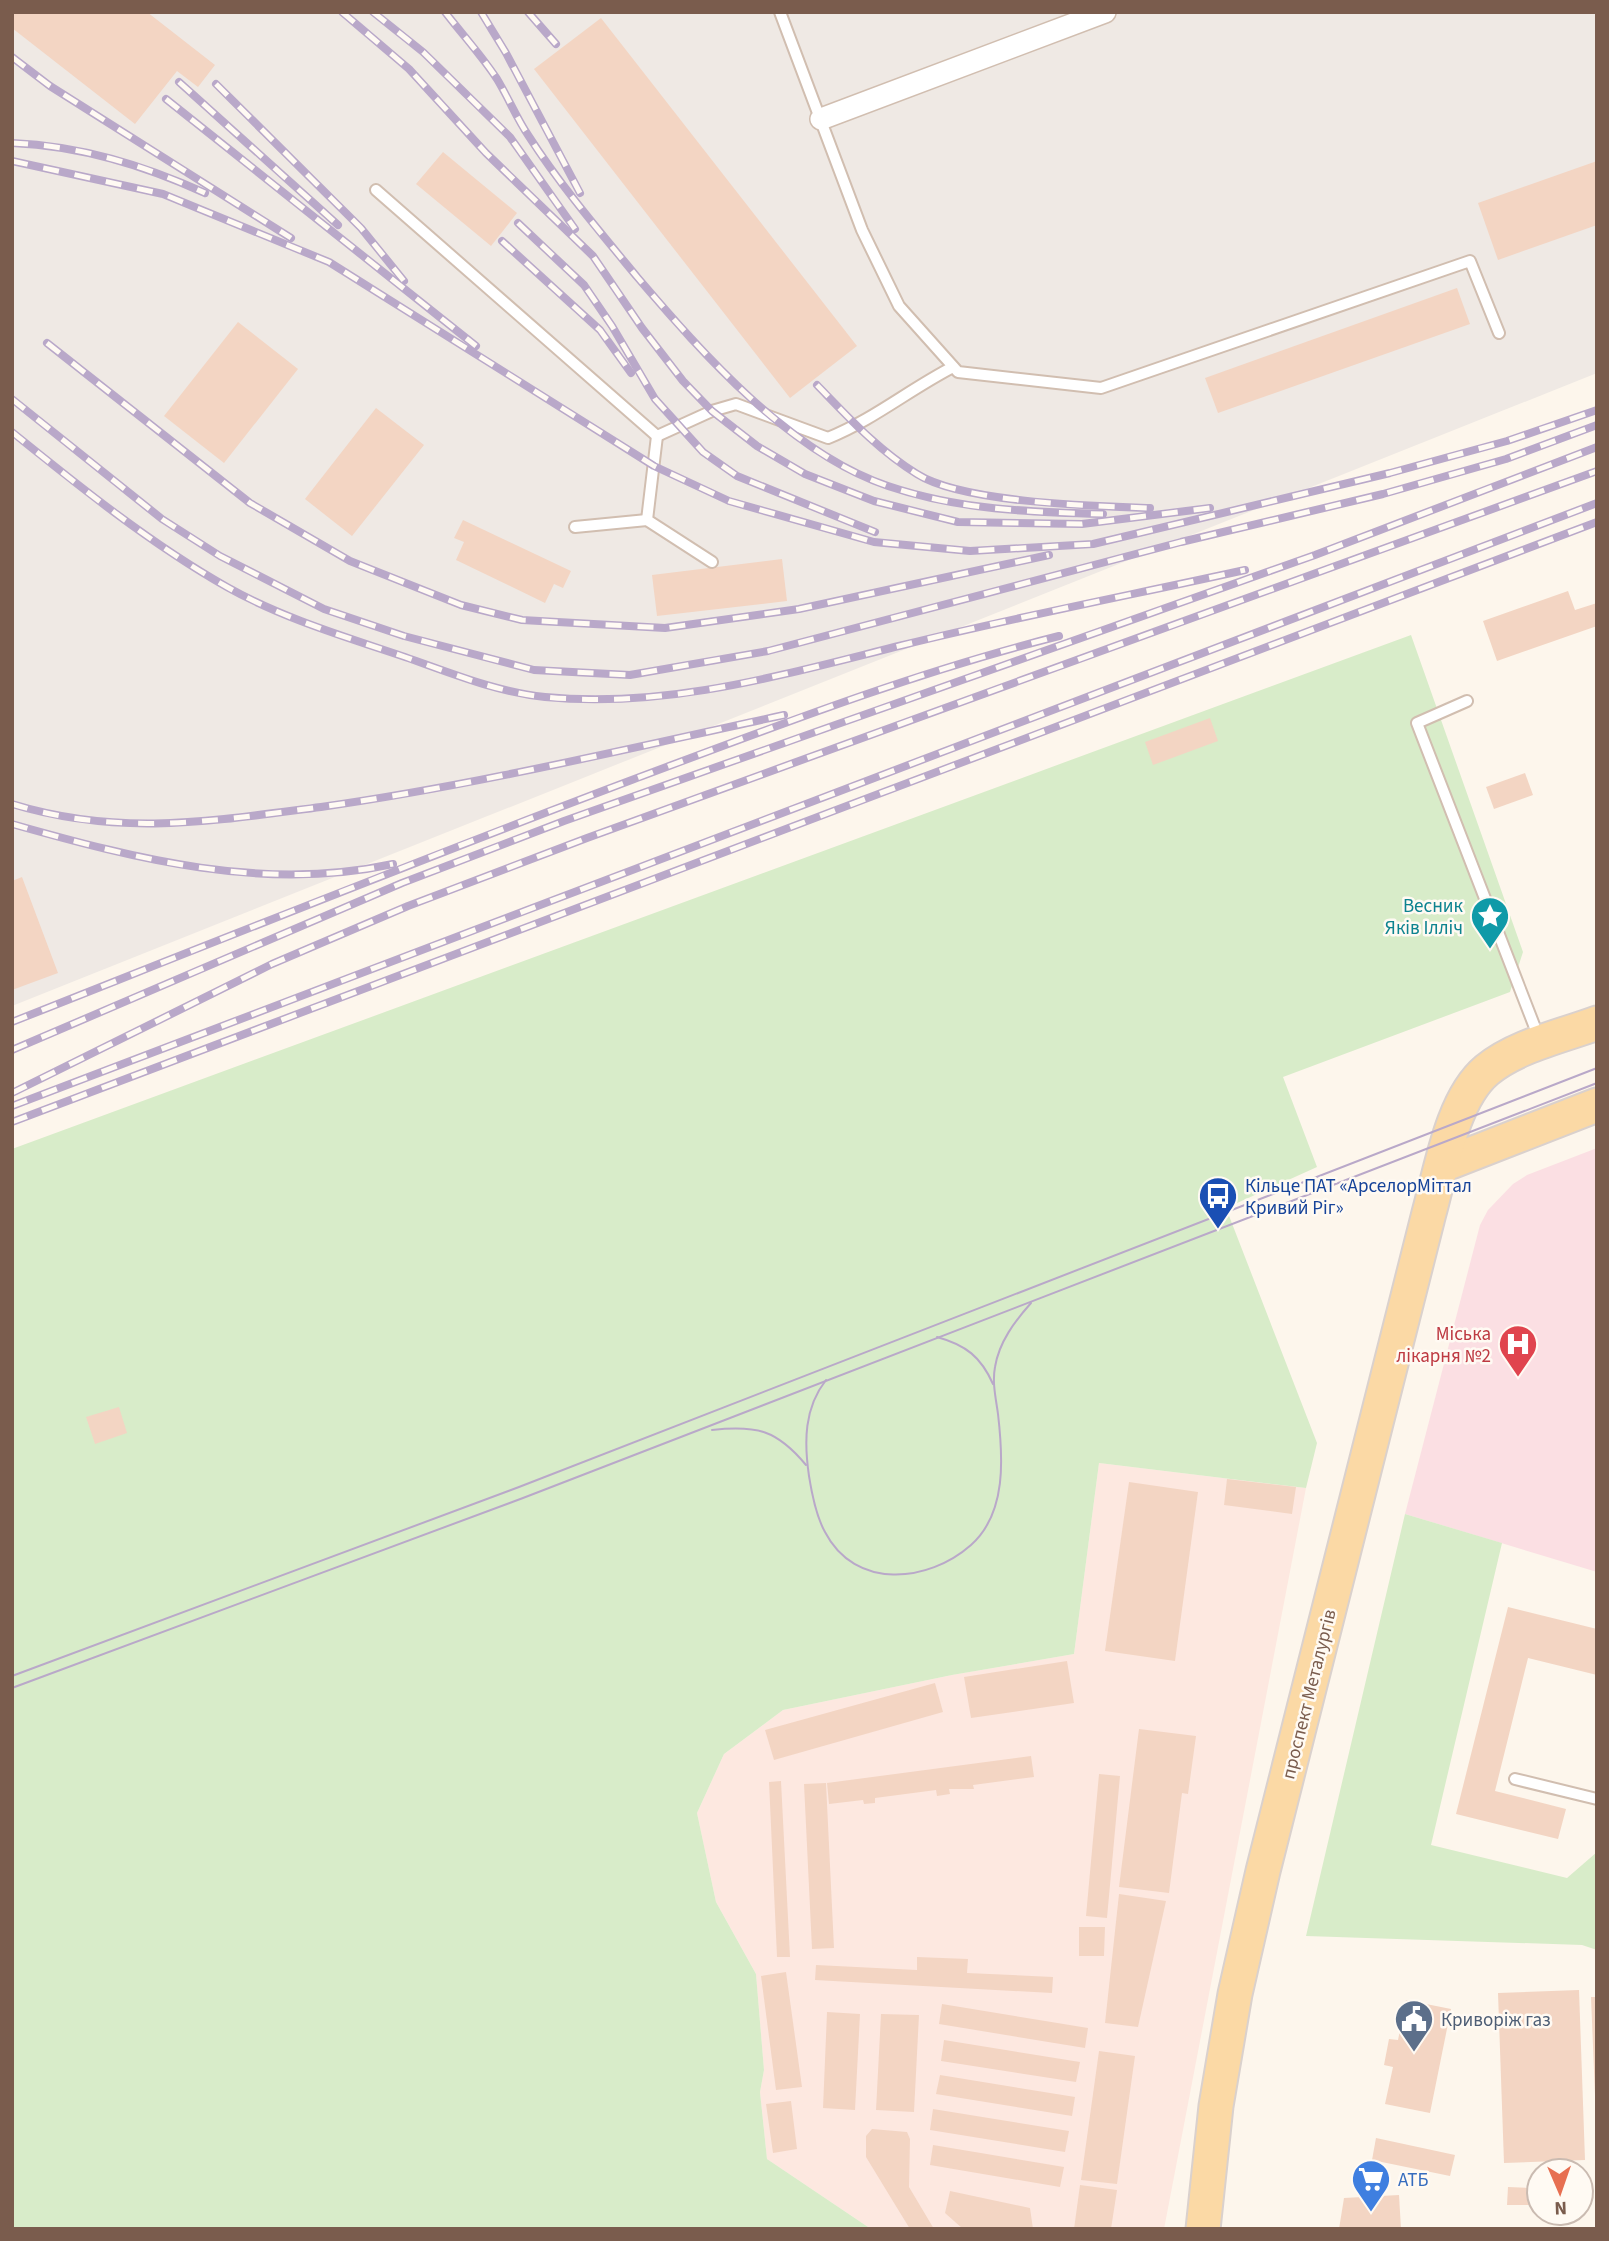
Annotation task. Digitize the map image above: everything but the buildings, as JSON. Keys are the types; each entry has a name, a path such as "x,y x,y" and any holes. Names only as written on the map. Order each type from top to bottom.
{"main road":[{"name":"проспект Металургів","path":"1203,2229 1216,2106 1235,1994 1259,1885 1443,1166 1463,1101 1477,1080 1498,1062 1597,1023"},
{"path":"1443,1166 1597,1105"}],"street":[{"path":"821,119 1105,12"}],"lane":[{"path":"780,12 862,230 899,306 958,372 1101,388 1470,261 1499,333"},
{"path":"376,190 657,436"},
{"path":"657,436 712,411 736,404 828,438 857,426 919,385 953,367"},
{"path":"647,520 657,436"},
{"path":"575,527 647,520 712,562"},
{"path":"1467,701 1417,723 1541,1044"},
{"path":"1515,1779 1597,1799"}],"shaded area":[{"path":"12,12 1597,12 1597,373 12,1006"},
{"name":"Міська лікарня №2","path":"1597,1148 1597,1572 1405,1514 1480,1225 1488,1210 1513,1184 1527,1175"},
{"path":"1099,1463 1306,1488 1164,2229 871,2229 767,2159 760,2092 764,2070 756,1974 716,1902 697,1813 724,1754 783,1710 952,1675 1074,1654"}],"green space":[{"path":"1411,635 1523,952 1510,992 1283,1077 1317,1167 1226,1208 1317,1443 1306,1488 1099,1463 1074,1654 952,1675 783,1710 724,1754 697,1813 716,1902 756,1974 764,2070 760,2092 767,2159 871,2229 12,2229 12,1149"},
{"path":"1405,1514 1502,1543 1431,1845 1567,1878 1597,1852 1597,1950 1582,1945 1306,1936"}],"tram line":[{"path":"12,1676 519,1487 1597,1068"},
{"path":"12,1688 523,1498 1597,1083"},
{"path":"826,1380 813,1402 806,1438 812,1491 825,1532 838,1551 854,1564 873,1572 914,1573 934,1567 954,1558 971,1545 983,1532 997,1501 1001,1466 995,1367 1009,1332 1031,1303"},
{"path":"937,1337 971,1353 983,1366 993,1384"},
{"path":"712,1430 742,1428 765,1432 785,1444 806,1465"}],"railway":[{"path":"342,12 409,69 486,153 593,256 642,328 683,381 712,411 757,446 805,474 874,501 958,522 1082,524 1210,508"},
{"path":"373,12 423,52 510,137 575,229"},
{"path":"445,12 491,70 540,154 595,226 720,369 783,426 852,471 915,494 994,508 1103,514"},
{"path":"481,12 506,53 580,193"},
{"path":"528,12 556,44"},
{"path":"12,57 50,86 291,238"},
{"path":"179,82 338,225"},
{"path":"216,84 361,228 404,281"},
{"path":"166,99 476,346"},
{"path":"12,143 63,148 111,159 205,193"},
{"path":"12,161 163,194 329,262 654,466 729,501 874,542 970,551 1093,544 1390,473 1507,441 1597,410"},
{"path":"518,223 584,285 655,399 703,452 737,476 875,532"},
{"path":"502,241 600,330 631,373"},
{"path":"47,343 250,503 350,561 461,605 522,620 665,628 799,609 1049,555"},
{"path":"817,385 889,455 938,484 996,497 1030,501 1150,508"},
{"path":"12,399 162,519 220,556 324,609 404,636 534,670 630,675 768,651 1181,542 1383,494 1506,459 1597,425"},
{"path":"12,432 144,534 248,598 314,626 457,675 527,695 591,699 636,698 726,686 988,625 1245,570"},
{"path":"12,1050 402,883 564,821 1315,555 1597,447"},
{"path":"12,1093 272,964 408,906 587,838 1597,471"},
{"path":"12,1106 1597,503"},
{"path":"12,1122 1597,522"},
{"path":"12,1022 474,840 735,741 896,684 1059,636"},
{"path":"12,804 52,814 129,823 242,817 438,788 784,715"},
{"path":"12,824 153,859 248,873 345,872 393,864"}],"place":[{"name":"Весник Яків Ілліч","path":"1490,950"},
{"name":"Кільце ПАТ «АрселорМіттал Кривий Ріг»","path":"1218,1230"},
{"name":"Міська лікарня №2","path":"1518,1378"},
{"name":"Криворіж газ","path":"1414,2053"},
{"name":"АТБ","path":"1371,2213"}]}
